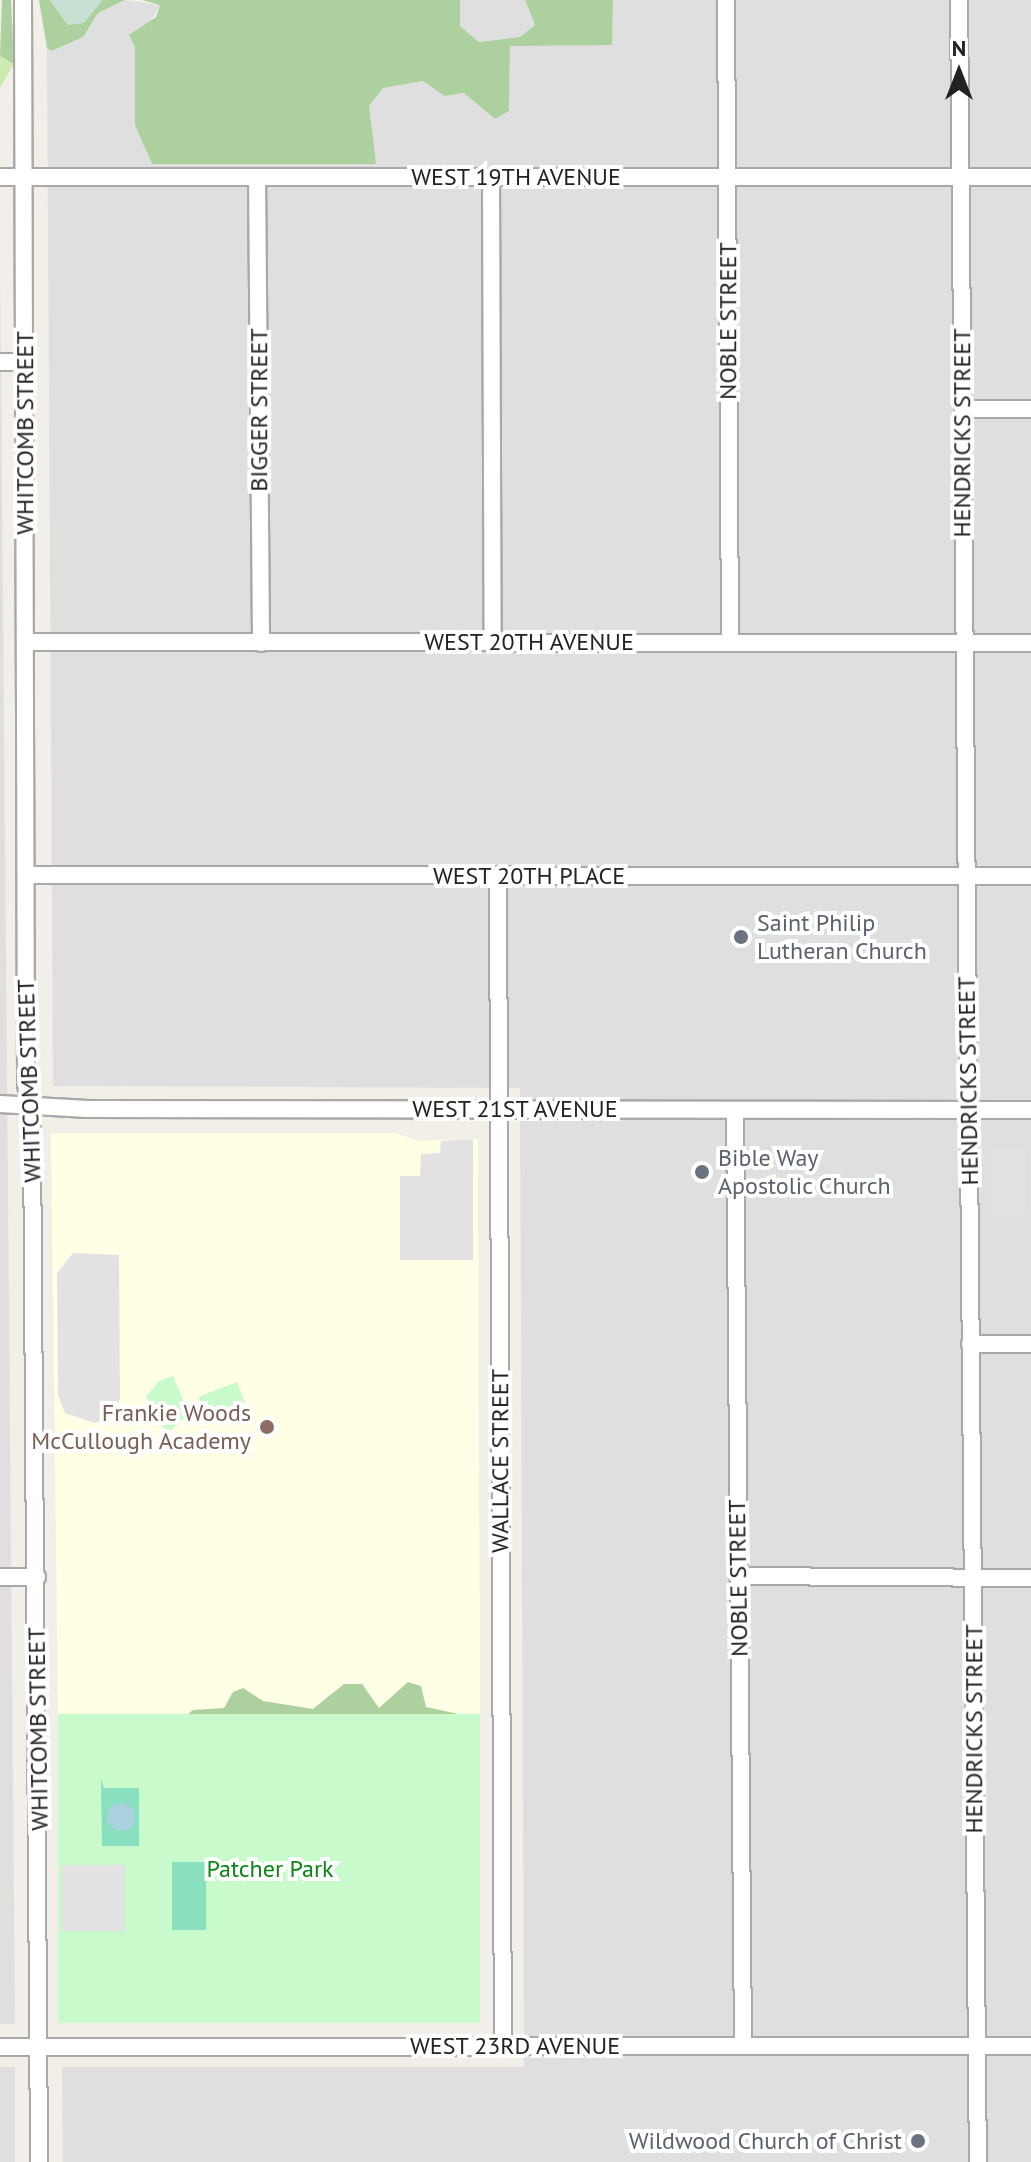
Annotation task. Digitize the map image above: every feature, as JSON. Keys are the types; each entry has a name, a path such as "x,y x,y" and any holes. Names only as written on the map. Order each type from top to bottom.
{"street":[{"name":"WHITCOMB STREET","path":"23,0 26,875 37,1577 39,2162"},
{"name":"NOBLE STREET","path":"726,0 730,642"},
{"name":"HENDRICKS STREET","path":"959,0 978,2162"},
{"name":"WEST 19TH AVENUE","path":"0,177 1031,177"},
{"name":"BIGGER STREET","path":"257,177 261,643"},
{"path":"491,177 493,642"},
{"path":"0,362 24,362"},
{"path":"963,409 1031,409"},
{"name":"WEST 20TH AVENUE","path":"26,642 1031,643"},
{"name":"WEST 20TH PLACE","path":"26,875 1031,876"},
{"name":"WALLACE STREET","path":"498,876 503,2046"},
{"name":"WEST 21ST AVENUE","path":"0,1104 29,1107 1031,1110"},
{"name":"NOBLE STREET","path":"735,1110 743,2046"},
{"path":"970,1344 1031,1344"},
{"path":"738,1576 1031,1578"},
{"path":"0,1577 37,1577"},
{"name":"WEST 23RD AVENUE","path":"0,2047 1031,2046"}],"shaded area":[{"path":"50,0 102,1 84,23 68,25"},
{"path":"125,0 160,5 135,47 135,125 152,164 375,164 369,106 383,88 423,81 444,96 464,93 509,110 510,45 611,45 613,0 1031,0 1031,2162 63,2162 62,2067 524,2067 520,1088 53,1086 47,48 53,51 83,37 98,13"},
{"path":"460,0 525,0 535,25 520,37 479,42 460,26"},
{"path":"0,265 1,373 15,2024 0,2024"},
{"name":"Frankie Woods McCullough Academy","path":"51,1133 396,1133 419,1141 478,1139 480,1714 58,1717"},
{"path":"473,1139 473,1260 400,1260 400,1176 420,1176 421,1154 440,1153 441,1141"},
{"path":"991,1150 1025,1150 1025,1215 991,1215"},
{"path":"73,1253 119,1255 120,1399 110,1416 95,1423 65,1413 58,1395 57,1273"},
{"path":"61,1865 125,1865 125,1931 61,1931"},
{"path":"0,2067 15,2067 15,2162 0,2162"}],"green space":[{"path":"2,0 11,0 14,64 0,56"},
{"path":"39,0 50,0 68,25 100,0 125,0 98,13 83,37 52,51 47,48"},
{"path":"142,0 460,0 460,26 479,42 520,37 535,25 525,0 613,0 612,45 510,46 509,111 495,119 464,93 444,96 423,81 383,88 369,106 376,164 152,164 135,125 135,47 129,35 156,17 160,5"},
{"path":"0,56 14,64 0,88"},
{"path":"173,1376 189,1414 167,1434 146,1397 159,1381"},
{"path":"237,1382 245,1403 207,1417 199,1397"},
{"path":"408,1682 421,1686 426,1707 477,1718 180,1721 193,1710 224,1708 233,1692 243,1688 263,1701 313,1709 344,1684 362,1684 379,1708"},
{"name":"Patcher Park","path":"58,1714 480,1714 480,2023 58,2023"},
{"path":"101,1779 104,1788 139,1788 139,1846 102,1846"},
{"path":"172,1862 206,1862 206,1930 172,1930"}],"water":[{"path":"121,1803 131,1807 135,1817 131,1827 121,1831 111,1827 107,1817 111,1807"}],"place":[{"name":"Saint Philip Lutheran Church","path":"741,937"},
{"name":"Bible Way Apostolic Church","path":"702,1172"},
{"name":"Frankie Woods McCullough Academy","path":"267,1427"},
{"name":"Wildwood Church of Christ","path":"918,2141"}]}
